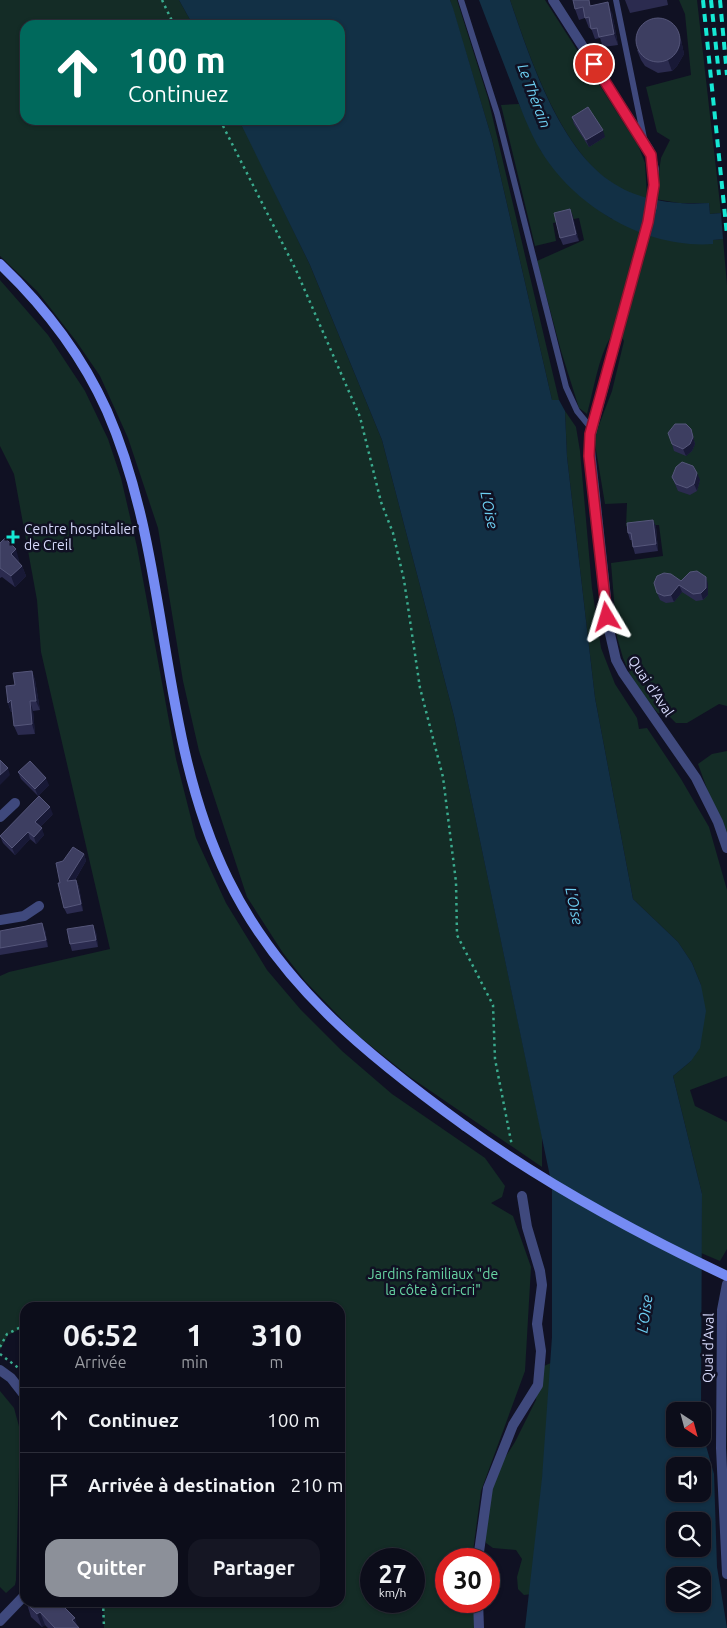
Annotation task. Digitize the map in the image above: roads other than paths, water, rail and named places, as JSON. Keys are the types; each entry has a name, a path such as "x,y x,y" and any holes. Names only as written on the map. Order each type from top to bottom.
{"main road":[{"path":"0,264 38,304 76,354 100,397 122,449 145,538 186,757 208,832 236,894 279,961 319,1007 379,1062 465,1126 580,1200 630,1228 727,1276"}],"street":[{"name":"Quai d'Aval","path":"554,0 646,144 654,169 653,197 644,236 590,432 589,456 604,595 616,660 632,688 696,778 718,822 727,848"},
{"path":"0,817 15,803"},
{"path":"0,920 24,916 38,906"},
{"path":"480,1548 488,1488 513,1425 538,1386 541,1351 537,1324 541,1278 527,1227 522,1196"},
{"name":"Quai d'Aval","path":"727,1284 722,1310 721,1473 727,1574"},
{"path":"0,1370 11,1378 20,1390"},
{"path":"0,1621 20,1600"},
{"path":"478,1613 479,1628"}],"lane":[{"path":"461,0 497,113 566,387 577,412 590,432"},
{"path":"616,0 646,144"}],"water":[{"name":"L'Oise","path":"179,0 450,0 453,8 492,139 552,400 559,400 565,411 567,457 595,698 633,899 678,942 692,963 701,985 706,1011 700,1048 691,1061 673,1076 702,1194 701,1402 666,1402 666,1448 707,1448 709,1457 666,1457 666,1502 711,1502 711,1463 714,1474 717,1567 727,1628 525,1628 542,1478 552,1337 552,1186 454,716 382,440 310,265 241,125 345,125 345,20 190,20"},
{"name":"Le Thérain","path":"479,0 510,0 548,99 575,146 592,165 621,188 645,197 671,202 709,203 710,214 721,213 723,239 713,240 713,244 688,244 638,232 593,206 573,190 555,171 533,136"}],"railway":[{"path":"703,0 727,235"},
{"path":"711,0 719,75"},
{"path":"720,0 727,75"}],"place":[{"name":"Centre hospitalier de Creil","path":"13,537"}],"park label":[{"name":"Jardins familiaux \"de la côte à cri-cri\"","path":"433,1282"}]}
